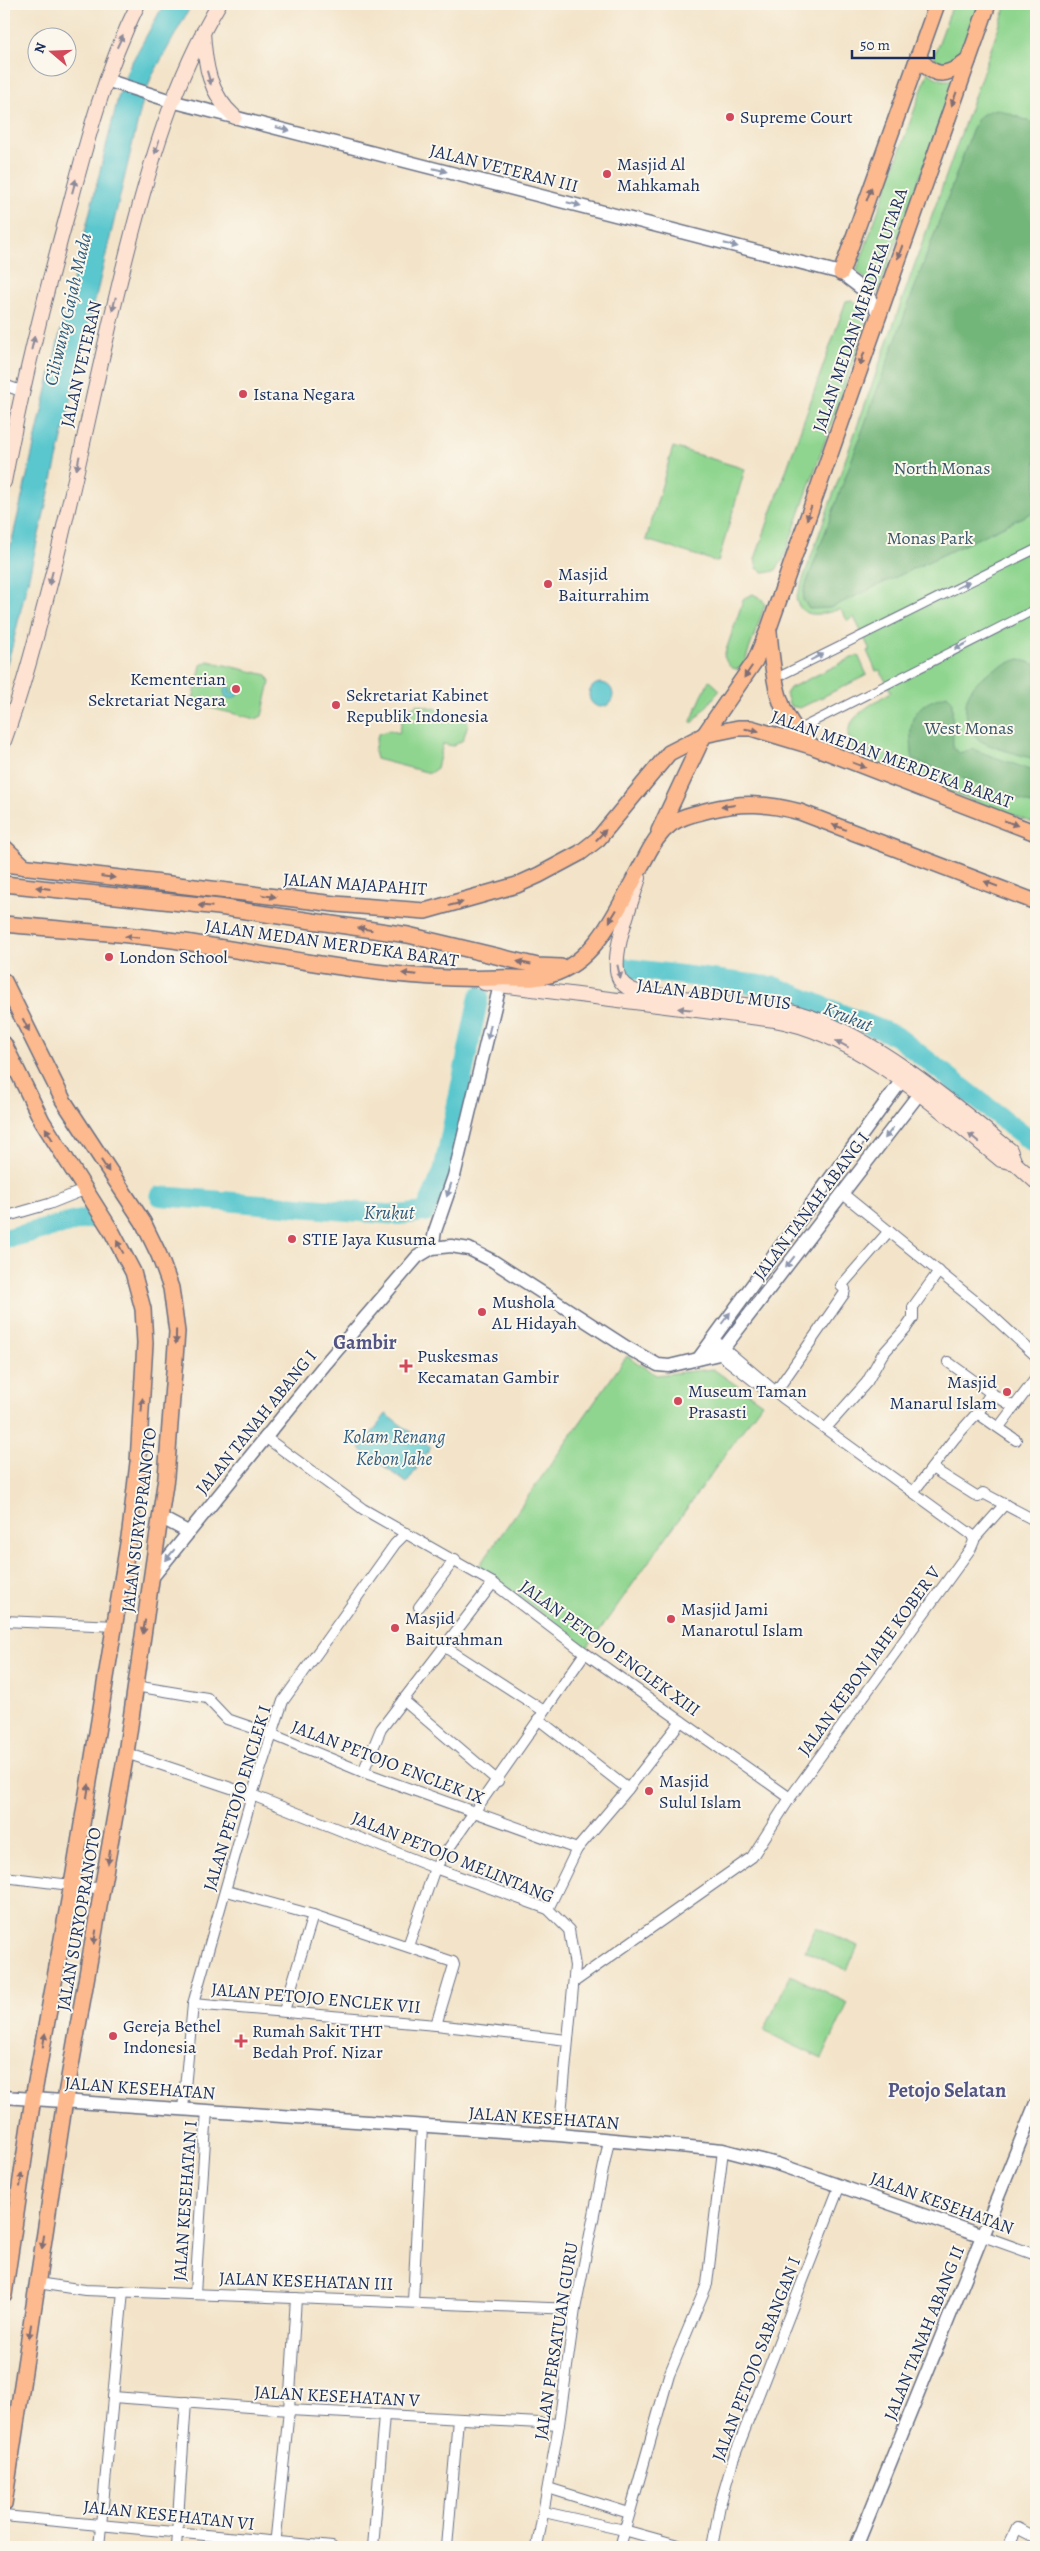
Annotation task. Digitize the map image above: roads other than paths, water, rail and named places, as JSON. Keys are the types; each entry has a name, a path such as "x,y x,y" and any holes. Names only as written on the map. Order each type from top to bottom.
{"main road":[{"path":"4,482 22,391 86,144 118,45 138,4"},
{"name":"JALAN VETERAN","path":"4,741 15,712 64,531 103,348 135,222 171,101 203,31 219,4"},
{"name":"JALAN MEDAN MERDEKA UTARA","path":"841,273 918,56 934,4"},
{"name":"JALAN MEDAN MERDEKA UTARA","path":"769,628 988,4"},
{"path":"203,31 210,83 222,104 236,117"},
{"path":"918,56 924,66 938,73 954,71 968,61"},
{"path":"769,628 774,679 781,704 795,731 814,747"},
{"name":"JALAN MAJAPAHIT","path":"656,837 704,735 755,661 769,628"},
{"name":"JALAN MEDAN MERDEKA BARAT","path":"704,735 727,730 751,728 814,747 1036,833"},
{"name":"JALAN MAJAPAHIT","path":"4,864 335,904 426,911 517,885 580,853 603,832 669,753 704,735"},
{"name":"JALAN MEDAN MERDEKA BARAT","path":"4,924 181,941 295,960 457,979 500,978 524,980 549,976 572,966 595,943 656,837 674,822 701,812 722,806 751,803 776,805 827,822 1036,902"},
{"path":"4,847 25,866"},
{"name":"JALAN ABDUL MUIS","path":"645,858 617,955 617,972 621,981 630,989 642,994 776,1009 802,1014 862,1041 904,1077"},
{"path":"4,884 219,908 332,924 408,935 538,966 572,966"},
{"name":"JALAN ABDUL MUIS","path":"457,979 798,1024 825,1034 904,1077 1010,1150 1015,1163 1036,1182"},
{"name":"JALAN SURYOPRANOTO","path":"4,981 63,1100 139,1217 159,1255 175,1309 174,1380 160,1517 126,1753 104,1889 65,2100 4,2504"},
{"name":"JALAN SURYOPRANOTO","path":"4,1044 42,1121 105,1222 133,1272 143,1308 145,1343 138,1462 116,1626 33,2098 5,2285"}],"street":[{"name":"JALAN VETERAN III","path":"106,80 171,101 841,273 866,292 878,313"},
{"path":"4,386 22,391"},
{"path":"774,679 1036,548"},
{"path":"795,731 1036,609"},
{"path":"500,985 454,1176 435,1230 432,1248 451,1246 469,1249 493,1261 626,1348 658,1365 669,1366 721,1351"},
{"name":"JALAN TANAH ABANG I","path":"698,1358 904,1077"},
{"name":"JALAN TANAH ABANG I","path":"721,1351 922,1089"},
{"path":"843,1194 938,1271 1036,1356"},
{"path":"4,1217 87,1195"},
{"path":"780,1394 844,1294 845,1290 841,1286 889,1230"},
{"name":"JALAN TANAH ABANG I","path":"151,1579 265,1437 417,1257 432,1248"},
{"path":"826,1428 867,1382 882,1355 906,1328 913,1318 914,1307 938,1271"},
{"path":"709,1341 914,1491 974,1540"},
{"path":"948,1362 1014,1407"},
{"path":"999,1426 1036,1378"},
{"path":"914,1491 954,1439 978,1413 991,1393"},
{"path":"978,1413 999,1426 1016,1440"},
{"name":"JALAN PETOJO ENCLEK XIII","path":"265,1437 363,1509 455,1559 493,1583 585,1653 790,1798"},
{"path":"932,1468 978,1497 982,1492 1036,1521"},
{"name":"JALAN KEBON JAHE KOBER V","path":"574,1982 752,1857 790,1798 971,1548 974,1540 1005,1504"},
{"path":"160,1517 188,1532"},
{"name":"JALAN PETOJO ENCLEK I","path":"183,2109 193,2004 271,1734 287,1693 406,1533"},
{"path":"420,1607 455,1559"},
{"path":"363,1772 380,1729 493,1583"},
{"path":"4,1621 116,1626"},
{"path":"445,1647 541,1715 628,1789"},
{"path":"408,1946 435,1868 498,1781 541,1715 585,1653"},
{"name":"JALAN PETOJO ENCLEK IX","path":"135,1686 207,1698 227,1719 271,1734 363,1772 577,1849"},
{"path":"403,1700 498,1781"},
{"path":"548,1909 577,1849 628,1789 681,1720"},
{"name":"JALAN PETOJO MELINTANG","path":"126,1753 252,1795 435,1868 548,1909 569,1930 575,1966 559,2135"},
{"path":"4,1877 104,1889"},
{"path":"227,1890 313,1915 454,1963 436,2025"},
{"path":"284,2011 313,1915"},
{"name":"JALAN PETOJO ENCLEK VII","path":"193,2004 436,2025 567,2040"},
{"name":"JALAN KESEHATAN","path":"4,2096 559,2135 723,2150 777,2164 840,2185 1036,2255"},
{"name":"JALAN TANAH ABANG II","path":"856,2547 1036,2103"},
{"name":"JALAN KESEHATAN I","path":"195,2293 207,2110"},
{"path":"412,2301 422,2126"},
{"name":"JALAN PERSATUAN GURU","path":"537,2547 560,2424 575,2309 609,2140"},
{"path":"620,2547 669,2375 707,2284 723,2150"},
{"name":"JALAN PETOJO SABANGAN I","path":"712,2547 720,2505 733,2460 840,2185"},
{"name":"JALAN KESEHATAN III","path":"37,2283 85,2290 412,2301 575,2309"},
{"path":"99,2547 123,2291"},
{"path":"276,2544 289,2410 296,2298"},
{"name":"JALAN KESEHATAN V","path":"113,2398 289,2410 560,2424"},
{"path":"176,2547 186,2402"},
{"path":"373,2547 384,2415"},
{"path":"447,2547 458,2419"},
{"path":"548,2488 629,2512"},
{"path":"544,2512 624,2530 685,2547"},
{"name":"JALAN KESEHATAN VI","path":"4,2516 101,2524 276,2544 332,2547"},
{"path":"1008,2547 1017,2528 1036,2538"}],"water":[{"name":"Ciliwung Gajah Mada","path":"164,4 192,4 151,78 142,104 12,647 4,672 4,575 61,329 118,98 128,69"},
{"path":"601,683 609,687 613,695 609,703 601,707 593,703 589,695 593,687"},
{"path":"230,684 230,694 233,693 236,685 239,690 238,695 232,699 226,697 224,692 225,687"},
{"name":"Kolam Renang Kebon Jahe","path":"386,1414 431,1447 407,1483 360,1449"}],"waterway":[{"name":"Krukut","path":"626,968 776,987 896,1036 1036,1145"},
{"name":"Krukut","path":"160,1196 398,1215 425,1212 443,1172 479,996"},
{"name":"Krukut","path":"4,1239 89,1218"}],"place":[{"name":"Supreme Court","path":"730,117"},
{"name":"Masjid Al Mahkamah","path":"607,174"},
{"name":"Istana Negara","path":"243,394"},
{"name":"Masjid Baiturrahim","path":"548,584"},
{"name":"Kementerian Sekretariat Negara","path":"236,689"},
{"name":"Sekretariat Kabinet Republik Indonesia","path":"336,705"},
{"name":"London School","path":"109,957"},
{"name":"STIE Jaya Kusuma","path":"292,1239"},
{"name":"Mushola AL Hidayah","path":"482,1312"},
{"name":"Puskesmas Kecamatan Gambir","path":"406,1366"},
{"name":"Masjid Manarul Islam","path":"1007,1392"},
{"name":"Museum Taman Prasasti","path":"678,1401"},
{"name":"Masjid Jami Manarotul Islam","path":"671,1619"},
{"name":"Masjid Baiturahman","path":"395,1628"},
{"name":"Masjid Sulul Islam","path":"649,1791"},
{"name":"Gereja Bethel Indonesia","path":"113,2036"},
{"name":"Rumah Sakit THT Bedah Prof. Nizar","path":"241,2041"}],"district":[{"name":"Gambir","path":"365,1342"},
{"name":"Petojo Selatan","path":"947,2090"}],"park label":[{"name":"North Monas","path":"942,468"},
{"name":"Monas Park","path":"930,538"},
{"name":"West Monas","path":"969,728"}]}
